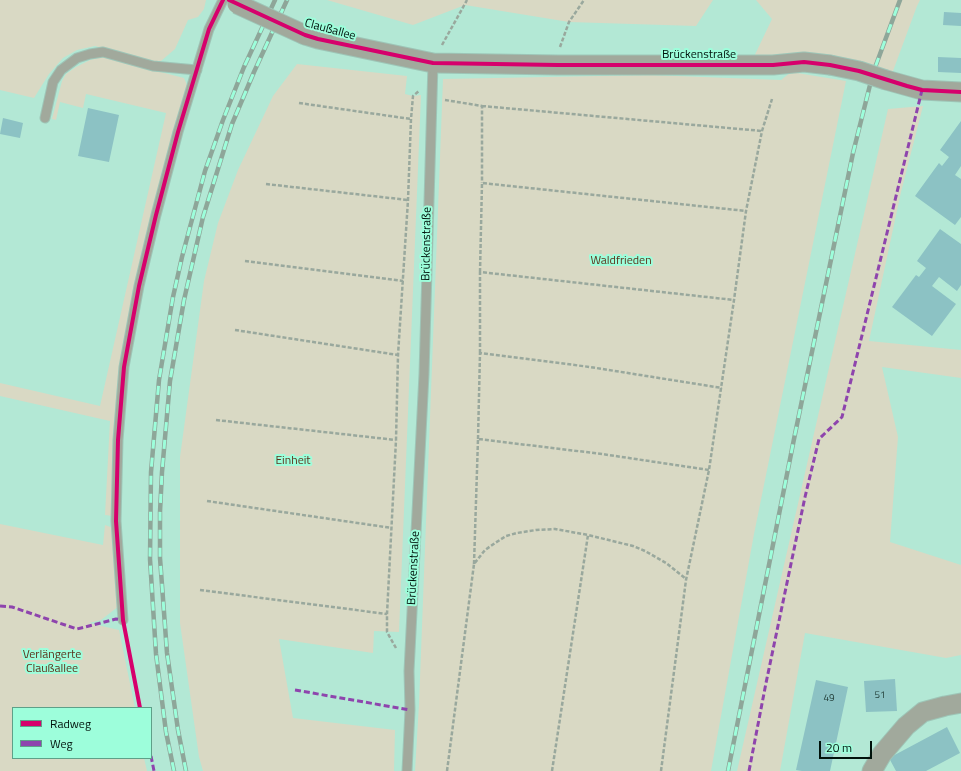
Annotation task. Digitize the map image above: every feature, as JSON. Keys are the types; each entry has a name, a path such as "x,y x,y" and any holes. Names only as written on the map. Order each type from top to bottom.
{"street":[{"name":"Claußallee","path":"229,1 318,40 432,63"},
{"name":"Brückenstraße","path":"432,63 558,65 773,65 804,62 860,71 922,90 961,92"},
{"path":"872,771 882,754 912,721 924,712 961,703"}],"lane":[{"path":"123,620 116,520 118,440 124,367 139,286 178,132 209,29 229,1"},
{"path":"45,118 53,82 61,70 77,58 83,56 104,52 153,66 197,70"},
{"name":"Brückenstraße","path":"408,768 410,710 409,671 424,374 432,63"}],"path":[{"path":"432,63 467,0"},
{"path":"558,65 561,42 569,22 584,0"},
{"path":"409,671 387,632 387,614 396,440 398,355 408,200 411,119 413,96 431,83"},
{"path":"431,98 482,106 762,131"},
{"path":"661,771 686,580 709,470 722,388 746,211 762,131 772,99"},
{"path":"298,103 411,119"},
{"path":"447,771 474,564 480,353 482,106"},
{"path":"482,183 746,211"},
{"path":"266,184 408,200"},
{"path":"245,261 403,281"},
{"path":"480,272 734,300"},
{"path":"235,330 398,355"},
{"path":"480,353 590,367 722,388"},
{"path":"216,420 396,440"},
{"path":"478,439 602,454 709,470"},
{"path":"206,501 392,528"},
{"path":"474,564 485,550 506,536 536,530 555,529 633,546 666,563 686,580"},
{"path":"552,771 588,535"},
{"path":"200,590 387,614"}],"green space":[{"path":"0,0 206,0 204,9 198,17 188,20 175,49 161,61 149,61 95,46 77,50 63,58 49,74 34,98 0,90"},
{"path":"327,0 713,0 696,26 569,22 465,5 413,25"},
{"path":"756,0 920,0 893,71 886,80 750,65 772,19"},
{"path":"102,57 184,78 187,85 155,201 126,332 118,383 115,423 113,516 105,515 110,421 0,396 0,383 100,406 166,113 86,94 83,108 60,102 56,120 52,119 62,81 66,74 90,60"},
{"name":"Einheit","path":"297,64 407,76 405,94 413,96 421,95 399,632 374,631 373,653 279,639 293,718 395,730 394,771 203,771 199,757 180,623 180,457 204,281 218,223 238,170 273,96"},
{"name":"Waldfrieden","path":"791,72 846,81 754,534 711,771 415,771 419,704 443,79 651,75 781,80"},
{"path":"923,106 901,192 869,341 961,350 961,378 882,367 898,437 890,542 961,565 961,655 946,658 805,633 780,771 737,771 888,109"},
{"name":"Verlängerte Claußallee","path":"0,524 103,545 105,525 113,528 119,606 101,620 89,623 119,630 135,707 12,707 12,759 144,759 147,771 0,771"}],"building":[{"path":"944,12 961,13 961,26 943,25"},
{"path":"938,57 961,58 961,73 938,72"},
{"path":"88,108 119,115 109,162 78,156"},
{"path":"3,118 23,123 20,138 0,134"},
{"path":"961,121 961,166 955,175 961,179 961,217 955,225 915,196 939,163 942,166 949,157 940,150"},
{"path":"940,229 961,244 961,285 957,291 939,277 932,286 956,304 932,336 892,307 916,275 919,277 926,268 917,261"},
{"path":"895,679 897,711 866,712 864,681"},
{"path":"816,680 848,687 830,771 796,770"},
{"path":"947,727 960,753 926,771 896,771 889,758"}],"railway":[{"path":"174,771 166,732 156,654 150,559 151,472 159,380 173,297 205,171 244,67 275,0"},
{"path":"186,771 178,730 167,653 160,558 162,472 170,381 184,300 203,217 232,124 287,0"},
{"path":"728,771 853,153 873,73 900,0"}],"marked path":[{"path":"749,771 805,497 819,439 842,417 922,90"},
{"path":"0,606 12,607 77,629 116,619 123,620 124,624"},
{"path":"295,690 410,710"},
{"path":"152,759 154,771"}],"cycle path":[{"path":"140,707 123,620 116,521 118,440 124,367 139,286 178,132 209,29 223,0"},
{"path":"229,0 305,35 433,63 558,65 773,65 804,62 830,65 859,71 922,90 961,92"}]}
